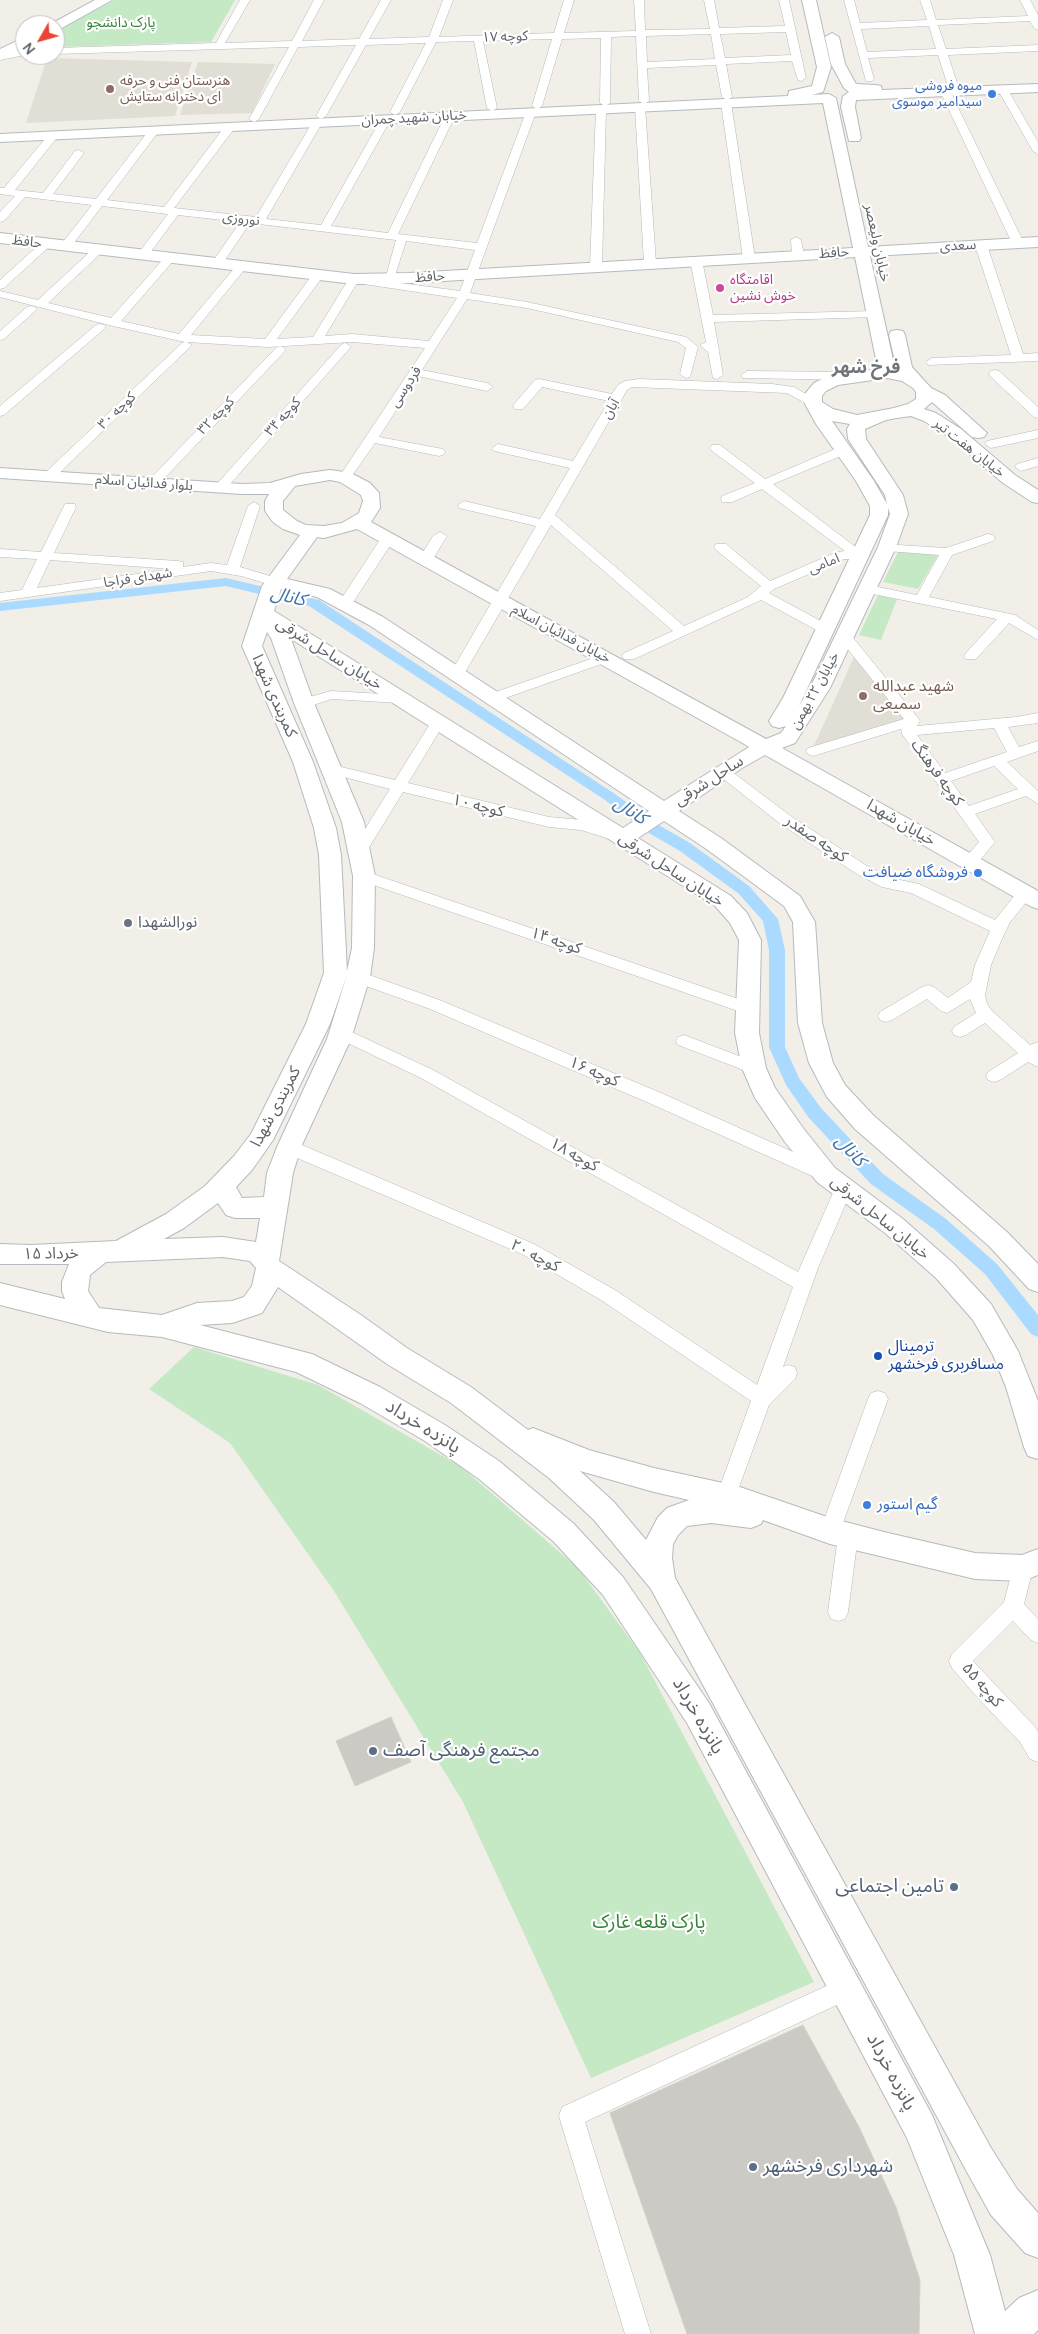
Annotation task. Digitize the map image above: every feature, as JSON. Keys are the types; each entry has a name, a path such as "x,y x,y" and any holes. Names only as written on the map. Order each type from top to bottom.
{"street":[{"path":"65,21 105,0"},
{"path":"219,46 245,0"},
{"path":"254,119 320,0"},
{"path":"217,264 253,220 319,119 386,0"},
{"path":"325,228 433,39 448,0"},
{"name":"فردوسی","path":"345,477 416,372 464,295 534,109 569,0"},
{"path":"639,0 650,263"},
{"path":"709,0 720,61 749,258"},
{"path":"784,0 801,78"},
{"name":"خیابان ولیعصر","path":"809,0 824,67 824,93 887,372"},
{"path":"849,0 869,79"},
{"path":"925,0 942,52 950,89 1018,243"},
{"path":"855,26 932,22 1036,21 1025,0"},
{"path":"828,19 838,64 851,92 848,107 858,155"},
{"name":"کوچه ۱۷","path":"65,50 791,28"},
{"path":"596,266 606,34"},
{"path":"478,38 492,108"},
{"path":"0,56 15,47"},
{"path":"863,55 1038,48"},
{"path":"0,56 15,54"},
{"path":"642,65 797,58"},
{"path":"950,89 1038,82"},
{"path":"950,89 1003,90 1038,88"},
{"name":"خیابان شهید چمران","path":"390,116 450,116 534,109 726,100 824,93 950,89"},
{"path":"1003,90 1038,151"},
{"name":"خیابان شهید چمران","path":"0,138 154,130 254,119 390,116 492,108 534,109"},
{"path":"390,279 397,237 450,116"},
{"name":"خیابان شهید چمران","path":"0,130 206,124 230,127 319,119"},
{"path":"143,255 171,211 230,127"},
{"path":"66,246 154,130"},
{"path":"3,191 54,135"},
{"path":"46,196 79,153"},
{"name":"نوروزی","path":"3,191 482,247"},
{"path":"0,219 23,193"},
{"name":"خیابان ولیعصر","path":"874,231 882,268"},
{"name":"حافظ","path":"0,238 354,279 390,279 749,258 797,248 861,251"},
{"name":"سعدی","path":"861,251 1038,242"},
{"path":"0,286 46,244"},
{"path":"981,245 1018,358"},
{"path":"0,337 98,250"},
{"path":"113,323 170,258"},
{"path":"696,260 714,350 717,375"},
{"name":"کوچه ۳۰","path":"49,476 184,341 241,267"},
{"path":"268,343 317,276"},
{"path":"318,340 354,279 527,305 682,338 706,345 714,350"},
{"path":"0,294 100,327 162,342 268,343 367,338 432,347"},
{"path":"0,301 35,306 184,341 256,350 432,347"},
{"path":"708,319 875,314"},
{"path":"894,322 904,368 922,388 924,401 914,408 857,420 841,418 827,413 814,404 813,395 820,387 834,380 854,376 887,372 906,377 922,388"},
{"path":"0,412 100,327"},
{"path":"682,338 692,347 686,374"},
{"name":"کوچه ۳۴","path":"220,488 345,347"},
{"name":"کوچه ۳۲","path":"153,483 280,350"},
{"path":"932,362 1038,357"},
{"path":"416,372 487,387"},
{"path":"519,406 539,383 620,393 630,376 686,374 854,376"},
{"path":"995,374 1038,414"},
{"name":"آبان","path":"457,674 620,393 629,384 772,388 790,390 814,404"},
{"name":"خیابان هفت تیر","path":"922,388 939,399 991,444 1030,464 1038,478"},
{"name":"خیابان ۲۲ بهمن","path":"764,746 793,698 879,516 879,506 814,404"},
{"name":"خیابان هفت تیر","path":"888,415 912,411 930,417 955,433 1003,474 1038,498"},
{"name":"خیابان ۲۲ بهمن","path":"764,746 788,738 820,688 887,547 899,514 898,508 894,495 857,439 856,429 888,415"},
{"path":"991,444 1038,434"},
{"path":"372,439 439,452"},
{"path":"498,448 578,466"},
{"name":"امامی","path":"716,448 860,555"},
{"path":"727,498 844,450"},
{"name":"بلوار فدائیان اسلام","path":"0,473 220,488 271,488 288,484"},
{"path":"315,476 345,477 360,484 370,493 371,508 358,522 337,530 312,531 290,525 280,518 274,510 274,501 279,492 288,484 315,476"},
{"name":"بلوار فدائیان اسلام","path":"0,487 228,502 254,506 280,518"},
{"path":"464,505 547,520 683,632"},
{"path":"232,570 254,506"},
{"path":"27,594 70,507"},
{"name":"خیابان فدائیان اسلام","path":"358,522 764,746"},
{"path":"265,610 274,584 312,531"},
{"path":"426,559 440,536"},
{"path":"345,604 388,538"},
{"path":"887,547 947,552 988,538"},
{"path":"721,547 765,590 825,629"},
{"path":"921,600 947,552"},
{"path":"0,553 211,567"},
{"name":"امامی","path":"629,656 753,600 765,590 842,555 860,555"},
{"name":"شهدای فراجا","path":"0,597 211,567 232,570 274,584"},
{"path":"274,584 323,593 376,621 660,812 758,874 792,900 804,922 810,1023 821,1063 836,1091 864,1122 919,1172 998,1238 1038,1281"},
{"path":"868,589 1006,618 1038,636"},
{"name":"خیابان ساحل شرقی","path":"265,610 400,699 627,835 723,901 740,919 750,940 747,1033 754,1068 764,1092 794,1135 834,1182 894,1226 946,1271 982,1312 1005,1350 1020,1387 1038,1447"},
{"name":"کمربندی شهدا","path":"162,1326 197,1314 232,1312 253,1305 264,1289 280,1173 289,1147 341,1033 358,977 363,948 364,876 353,822 304,703 280,638 265,610"},
{"name":"کمربندی شهدا","path":"90,1316 79,1302 74,1282 79,1270 87,1261 175,1221 222,1184 243,1163 261,1140 318,1024 336,973 330,855 325,828 303,762 252,646 265,610"},
{"path":"971,656 1006,618"},
{"name":"کوچه فرهنگ","path":"845,637 910,726 943,779 987,842 970,862"},
{"path":"492,698 605,658"},
{"path":"304,703 331,695 400,699"},
{"path":"813,751 910,726 999,724 1038,718"},
{"path":"360,850 438,722"},
{"path":"999,724 1016,754"},
{"name":"ساحل شرقی","path":"627,835 764,746"},
{"name":"خیابان شهدا","path":"764,746 1032,897"},
{"path":"943,779 1038,746"},
{"path":"996,760 1033,794"},
{"name":"کوچه ۱۰","path":"333,770 531,818 582,825 627,835"},
{"name":"کوچه صفدر","path":"722,772 787,821 862,870 886,883 914,888 940,899 999,929"},
{"path":"966,812 1033,794"},
{"name":"کوچه ۱۴","path":"364,876 748,1008"},
{"path":"994,1076 1035,1054 986,1015 979,1006 977,995 983,965 1004,919 1032,897"},
{"name":"کوچه ۱۶","path":"358,977 436,1005 655,1098 834,1182"},
{"path":"886,1016 928,991 947,1007 979,985"},
{"path":"960,1030 986,1015"},
{"name":"کوچه ۱۸","path":"341,1033 436,1078 803,1284"},
{"path":"684,1041 754,1068"},
{"name":"کوچه ۲۰","path":"289,1147 528,1249 608,1295 763,1399"},
{"path":"727,1495 803,1284 834,1182"},
{"path":"222,1184 235,1208 252,1210 276,1204"},
{"name":"۱۵ خرداد","path":"0,1254 223,1247 257,1252 268,1265"},
{"name":"پانزده خرداد","path":"268,1265 352,1322 397,1356 461,1395 558,1469 604,1511 661,1580 978,2160 1004,2202 1038,2240"},
{"path":"0,1294 90,1316"},
{"name":"پانزده خرداد","path":"90,1316 108,1321 162,1326 302,1362 370,1395 435,1433 489,1470 563,1532 613,1586 698,1713 920,2127 972,2255 993,2334"},
{"path":"763,1399 788,1373"},
{"path":"838,1612 839,1533 878,1399"},
{"path":"504,1429 587,1461 654,1480 727,1495 796,1520 839,1533 975,1566 1031,1565 1013,1607 1038,1633"},
{"path":"661,1580 658,1558 659,1543 662,1534 677,1517 691,1512 711,1510 796,1520"},
{"name":"کوچه ۵۵","path":"1013,1607 959,1661 1028,1735 1038,1752"},
{"path":"638,2334 571,2116 846,1989"},
{"path":"1012,2334 1015,2327 1038,2308"}],"shaded area":[{"name":"هنرستان فنی و حرفه ای دخترانه ستایش","path":"65,58 192,62 175,116 26,123 45,65 65,65"},
{"path":"198,62 275,64 252,113 180,115"},
{"name":"شهید عبدالله سمیعی","path":"854,657 906,718 813,748"}],"green space":[{"name":"پارک دانشجو","path":"115,0 235,0 211,42 65,47 65,26"},
{"path":"899,550 938,555 918,589 883,582"},
{"path":"878,595 897,599 881,640 859,635"},
{"name":"پارک قلعه غارک","path":"194,1347 318,1385 460,1466 578,1568 640,1653 814,1982 591,2078 463,1802 334,1591 230,1443 149,1389"}],"building":[{"name":"مجتمع فرهنگی آصف","path":"391,1717 411,1762 355,1786 336,1741"},
{"name":"شهرداری فرخشهر","path":"803,2025 859,2127 896,2207 920,2280 919,2334 687,2334 610,2113"}],"waterway":[{"name":"کانال","path":"0,607 226,582 314,603 610,797 652,828 685,847 744,890 770,919 777,950 777,1047 792,1081 815,1113 877,1179 940,1224 991,1269 1038,1329"}],"place":[{"name":"هنرستان فنی و حرفه ای دخترانه ستایش","path":"110,89"},
{"name":"میوه فروشی سیدامیر موسوی","path":"992,94"},
{"name":"اقامتگاه خوش نشین","path":"720,288"},
{"name":"شهید عبدالله سمیعی","path":"863,696"},
{"name":"فروشگاه ضیافت","path":"978,873"},
{"name":"نورالشهدا","path":"128,923"},
{"name":"ترمینال مسافربری فرخشهر","path":"878,1356"},
{"name":"گیم استور","path":"867,1505"},
{"name":"مجتمع فرهنگی آصف","path":"373,1751"},
{"name":"تامین اجتماعی","path":"954,1887"},
{"name":"شهرداری فرخشهر","path":"753,2167"}],"district":[{"name":"فرخ شهر","path":"866,368"}]}
